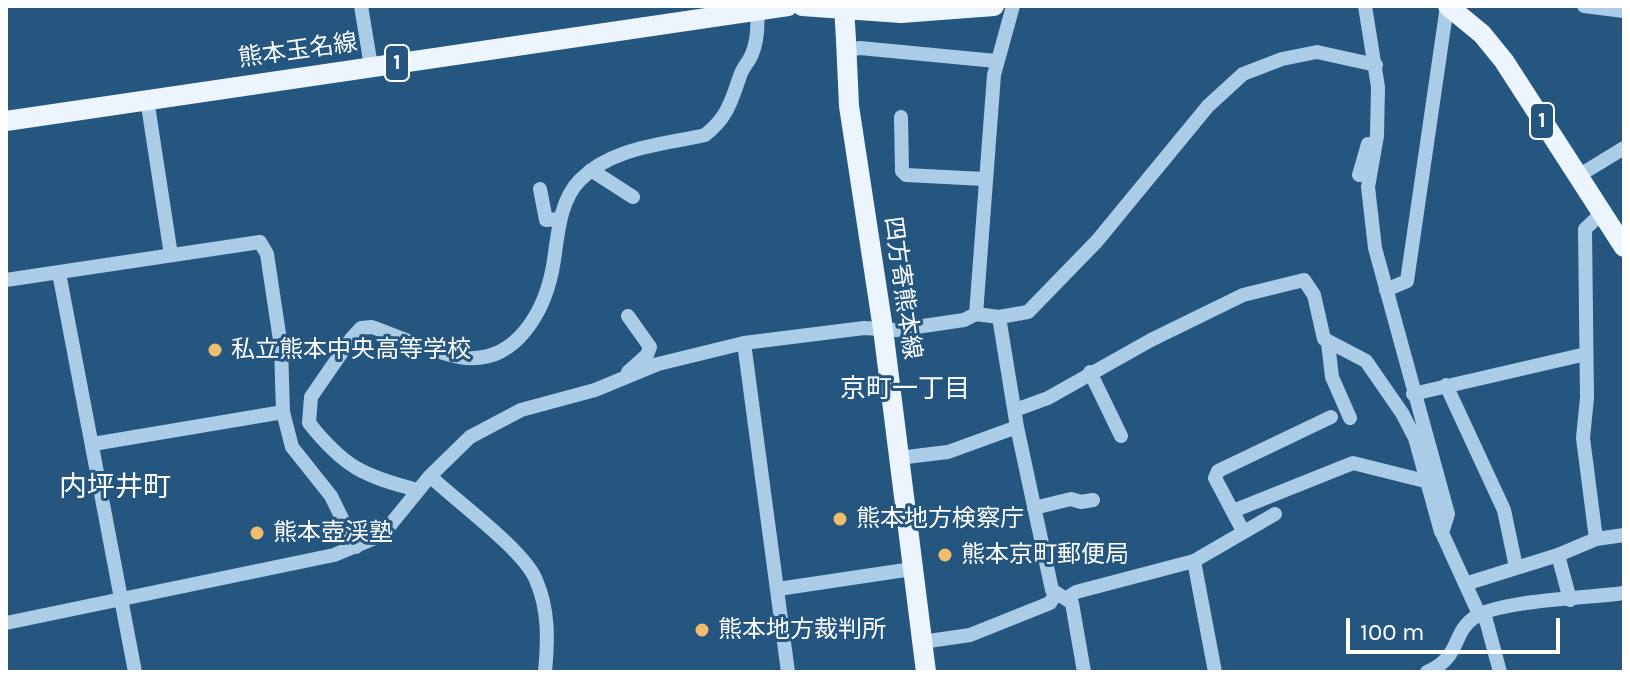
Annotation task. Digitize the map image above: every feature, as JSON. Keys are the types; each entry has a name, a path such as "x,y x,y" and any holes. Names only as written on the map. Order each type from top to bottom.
{"main road":[{"name":"熊本玉名線","path":"6,121 788,6"},
{"path":"802,6 901,13 994,6"},
{"name":"四方寄熊本線","path":"844,6 849,106 883,329 926,672"},
{"name":"1","path":"1448,6 1482,34 1504,61 1624,247"}],"street":[{"path":"361,6 371,66"},
{"path":"976,314 984,179 996,61 1013,6"},
{"path":"1365,6 1376,65 1378,117 1368,187 1375,248 1448,514 1442,533"},
{"path":"1386,290 1407,281 1448,6"},
{"path":"1584,6 1624,11"},
{"path":"418,490 374,479 334,455 309,423 311,397 361,328 372,327 462,357 502,351 515,341 535,320 553,271 560,219 573,188 605,158 705,135 716,126 733,105 740,73 752,54 757,9"},
{"path":"846,45 996,61"},
{"path":"6,623 121,601 356,547 382,535 430,476 470,437 491,424 521,410 630,376 658,364 744,343 864,328 883,329 964,320 976,314 999,317 1028,312 1097,241 1208,106 1243,74 1282,59 1317,52 1376,65"},
{"path":"147,99 171,255"},
{"path":"901,117 902,171 906,175 984,179"},
{"path":"1359,175 1378,117"},
{"path":"1578,176 1624,148"},
{"path":"591,170 633,197"},
{"path":"540,189 546,220 560,219"},
{"path":"1596,539 1583,438 1585,229 1602,213"},
{"path":"6,280 260,242 267,254 281,347 283,412 292,447 331,496 356,547"},
{"path":"59,273 135,672"},
{"path":"1015,410 1048,398 1090,372 1243,295 1304,280 1314,295 1328,343 1332,377 1350,418"},
{"path":"628,316 650,347 647,355 628,371 630,376"},
{"path":"999,317 1034,508 1061,596 1072,603 1084,672"},
{"path":"744,343 788,672"},
{"path":"1328,343 1372,367 1415,438 1442,533 1479,614 1486,620 1500,672"},
{"path":"1413,394 1586,354"},
{"path":"1090,372 1121,436"},
{"path":"1446,385 1504,510 1516,567"},
{"path":"93,444 283,412"},
{"path":"1243,531 1215,478 1218,471 1331,417"},
{"path":"898,458 948,452 1017,427"},
{"path":"1233,511 1353,463 1429,482"},
{"path":"430,476 510,548 536,578 548,634 545,672"},
{"path":"1034,508 1071,499 1081,502 1093,500"},
{"path":"922,642 970,635 1061,596 1194,561 1275,514"},
{"path":"1465,584 1558,555 1596,539 1624,535"},
{"path":"1558,555 1570,600"},
{"path":"1194,561 1215,672"},
{"path":"778,589 912,569"},
{"path":"1427,672 1450,658 1464,629 1479,614 1624,593"}],"place":[{"name":"私立熊本中央高等学校","path":"215,350"},
{"name":"熊本地方検察庁","path":"840,519"},
{"name":"熊本壺渓塾","path":"257,533"},
{"name":"熊本京町郵便局","path":"945,555"},
{"name":"熊本地方裁判所","path":"702,630"}],"district":[{"name":"京町一丁目","path":"905,390"},
{"name":"内坪井町","path":"115,488"}]}
